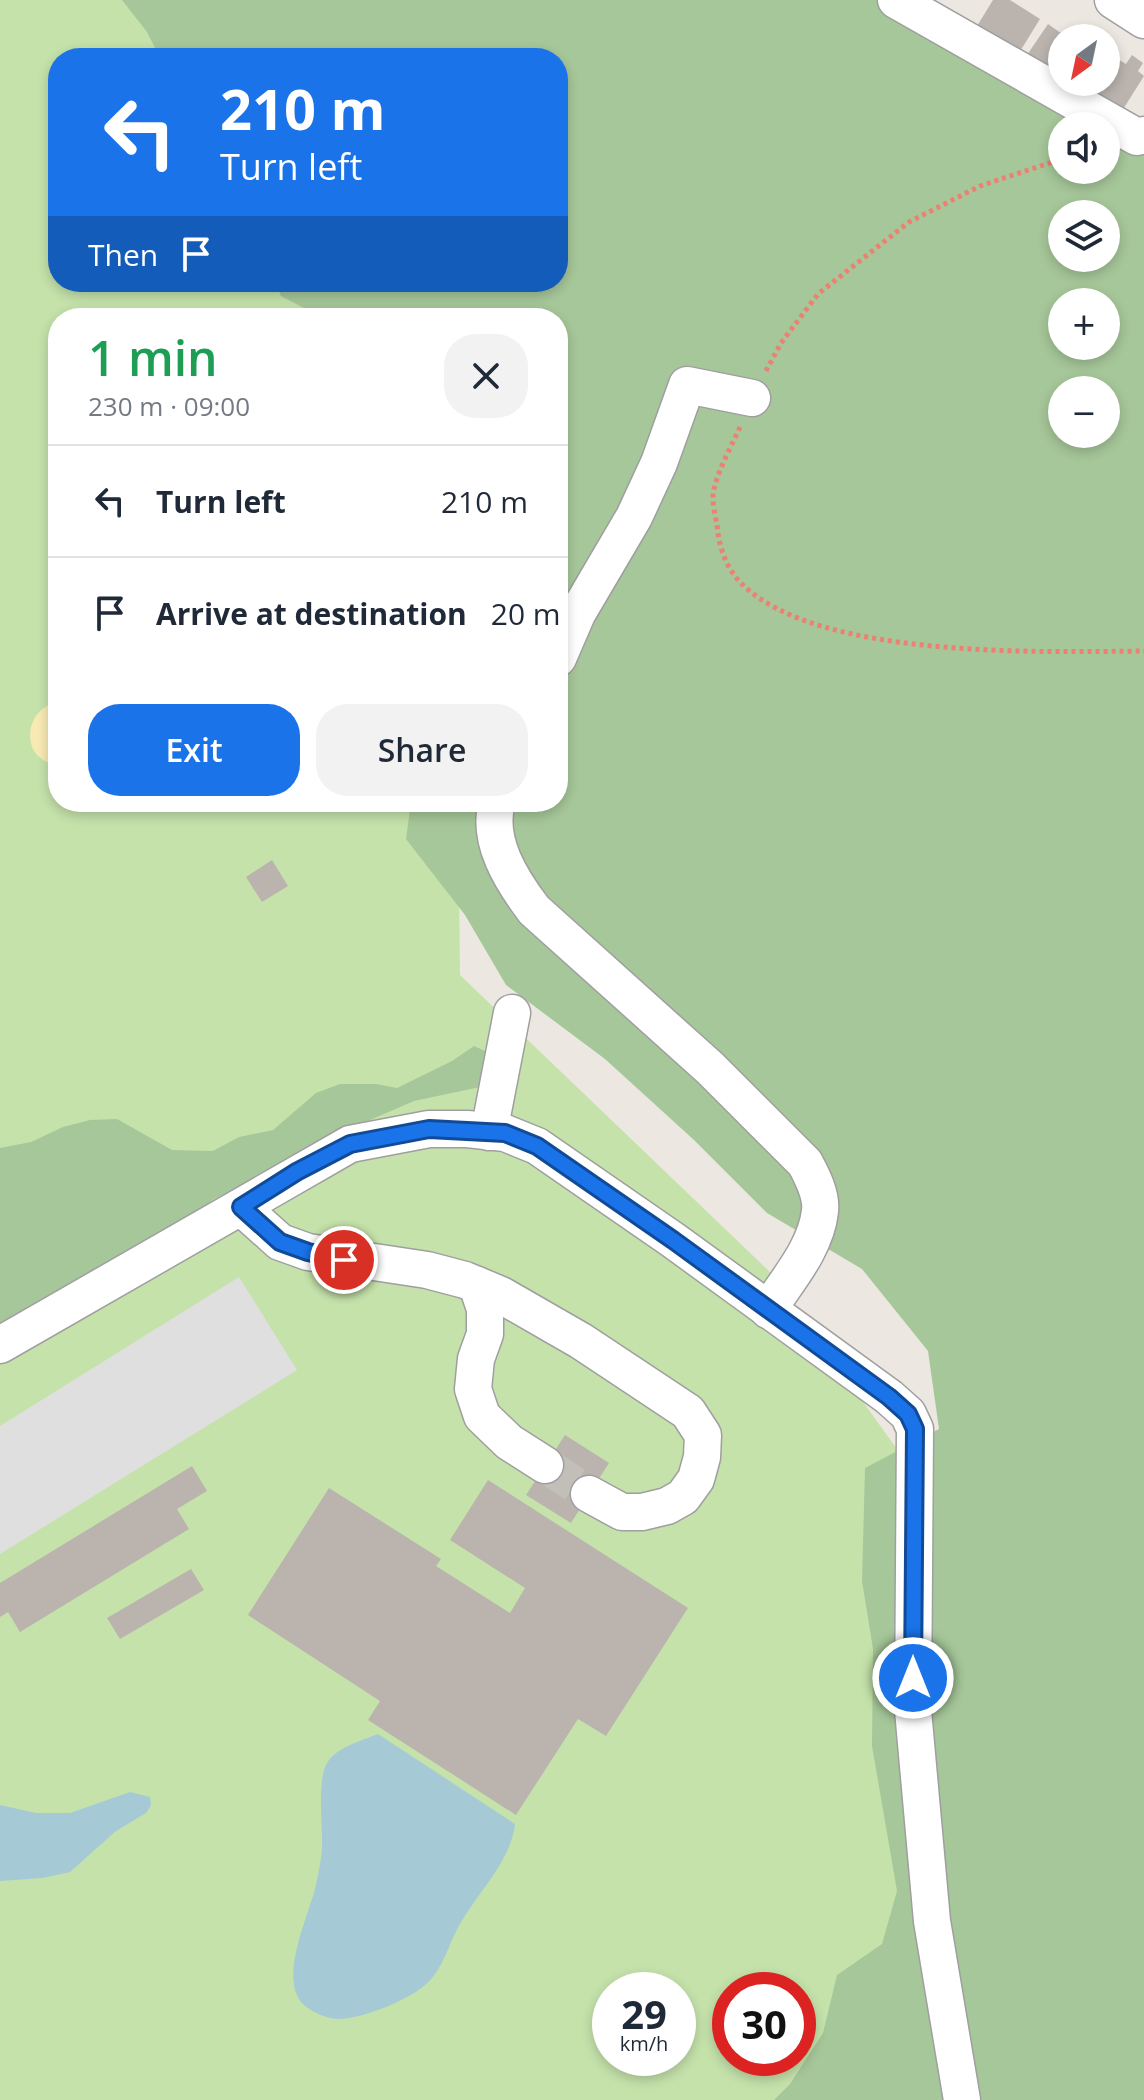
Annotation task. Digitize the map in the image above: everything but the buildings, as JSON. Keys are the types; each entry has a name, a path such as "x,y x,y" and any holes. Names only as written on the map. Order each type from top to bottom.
{"street":[{"path":"896,0 1137,137 1144,135"},
{"path":"1113,0 1144,20"},
{"path":"568,635 634,517 659,463 687,385 752,398"},
{"path":"495,812 499,852 512,881 534,910 710,1068 805,1163 814,1179 821,1209 810,1248 768,1310"},
{"path":"489,1132 512,1013"},
{"path":"0,1345 298,1171 350,1144 429,1129 489,1132 505,1133 537,1146 673,1240 889,1397 908,1414 915,1429 913,1710 932,1921 962,2100"},
{"path":"241,1207 280,1242 308,1252 427,1270 501,1295 581,1341 688,1412 703,1435 702,1457 696,1479 683,1497 667,1506 642,1512 622,1512 589,1494"},
{"path":"477,1285 485,1309 485,1334 476,1359 473,1389 482,1416 509,1442 545,1465"}],"path":[{"path":"1048,164 980,186 909,222 818,294 781,343 752,398 713,491 718,535 723,557 743,585 780,610 832,630 968,649 1144,651"}],"green space":[{"path":"0,0 228,0 264,48 48,48 48,292 445,292 450,308 48,308 48,812 458,812 460,975 768,1270 1062,1678 906,2100 0,2100"},
{"path":"122,0 893,0 1065,112 1048,112 1048,184 1120,184 1120,140 1144,148 1144,2100 774,2100 795,2076 816,2076 816,2044 823,2033 837,1975 882,1944 897,1891 872,1746 873,1649 862,1581 865,1468 939,1429 928,1351 862,1269 767,1213 694,1140 605,1059 506,985 465,915 406,839 410,812 568,812 568,308 304,308 281,296 279,292 568,292 568,48 155,48 147,32"},
{"path":"474,1046 494,1055 485,1086 414,1101 317,1143 214,1199 179,1227 116,1257 0,1330 0,1148 31,1142 63,1127 90,1120 117,1119 172,1150 213,1151 239,1137 273,1130 316,1093 340,1084 376,1084 397,1088 452,1061"}],"sand":[{"path":"48,706 48,762 32,748 30,738 31,728 41,710"}],"shaded area":[{"path":"239,1277 297,1370 0,1554 0,1426"}],"water":[{"path":"378,1734 515,1824 502,1862 459,1926 432,1978 415,1992 389,2006 362,2015 335,2019 305,2006 297,1995 294,1965 320,1863 323,1773 330,1759 342,1749"},
{"path":"130,1792 150,1797 151,1805 146,1813 116,1831 70,1872 43,1878 0,1881 0,1805 36,1813 70,1813"}],"tunnel":[{"path":"545,1465 589,1494"}],"route":[{"path":"344,1260 280,1242 241,1207 298,1171 350,1144 429,1129 505,1133 537,1146 673,1240 889,1397 908,1414 915,1429 913,1678"}]}
